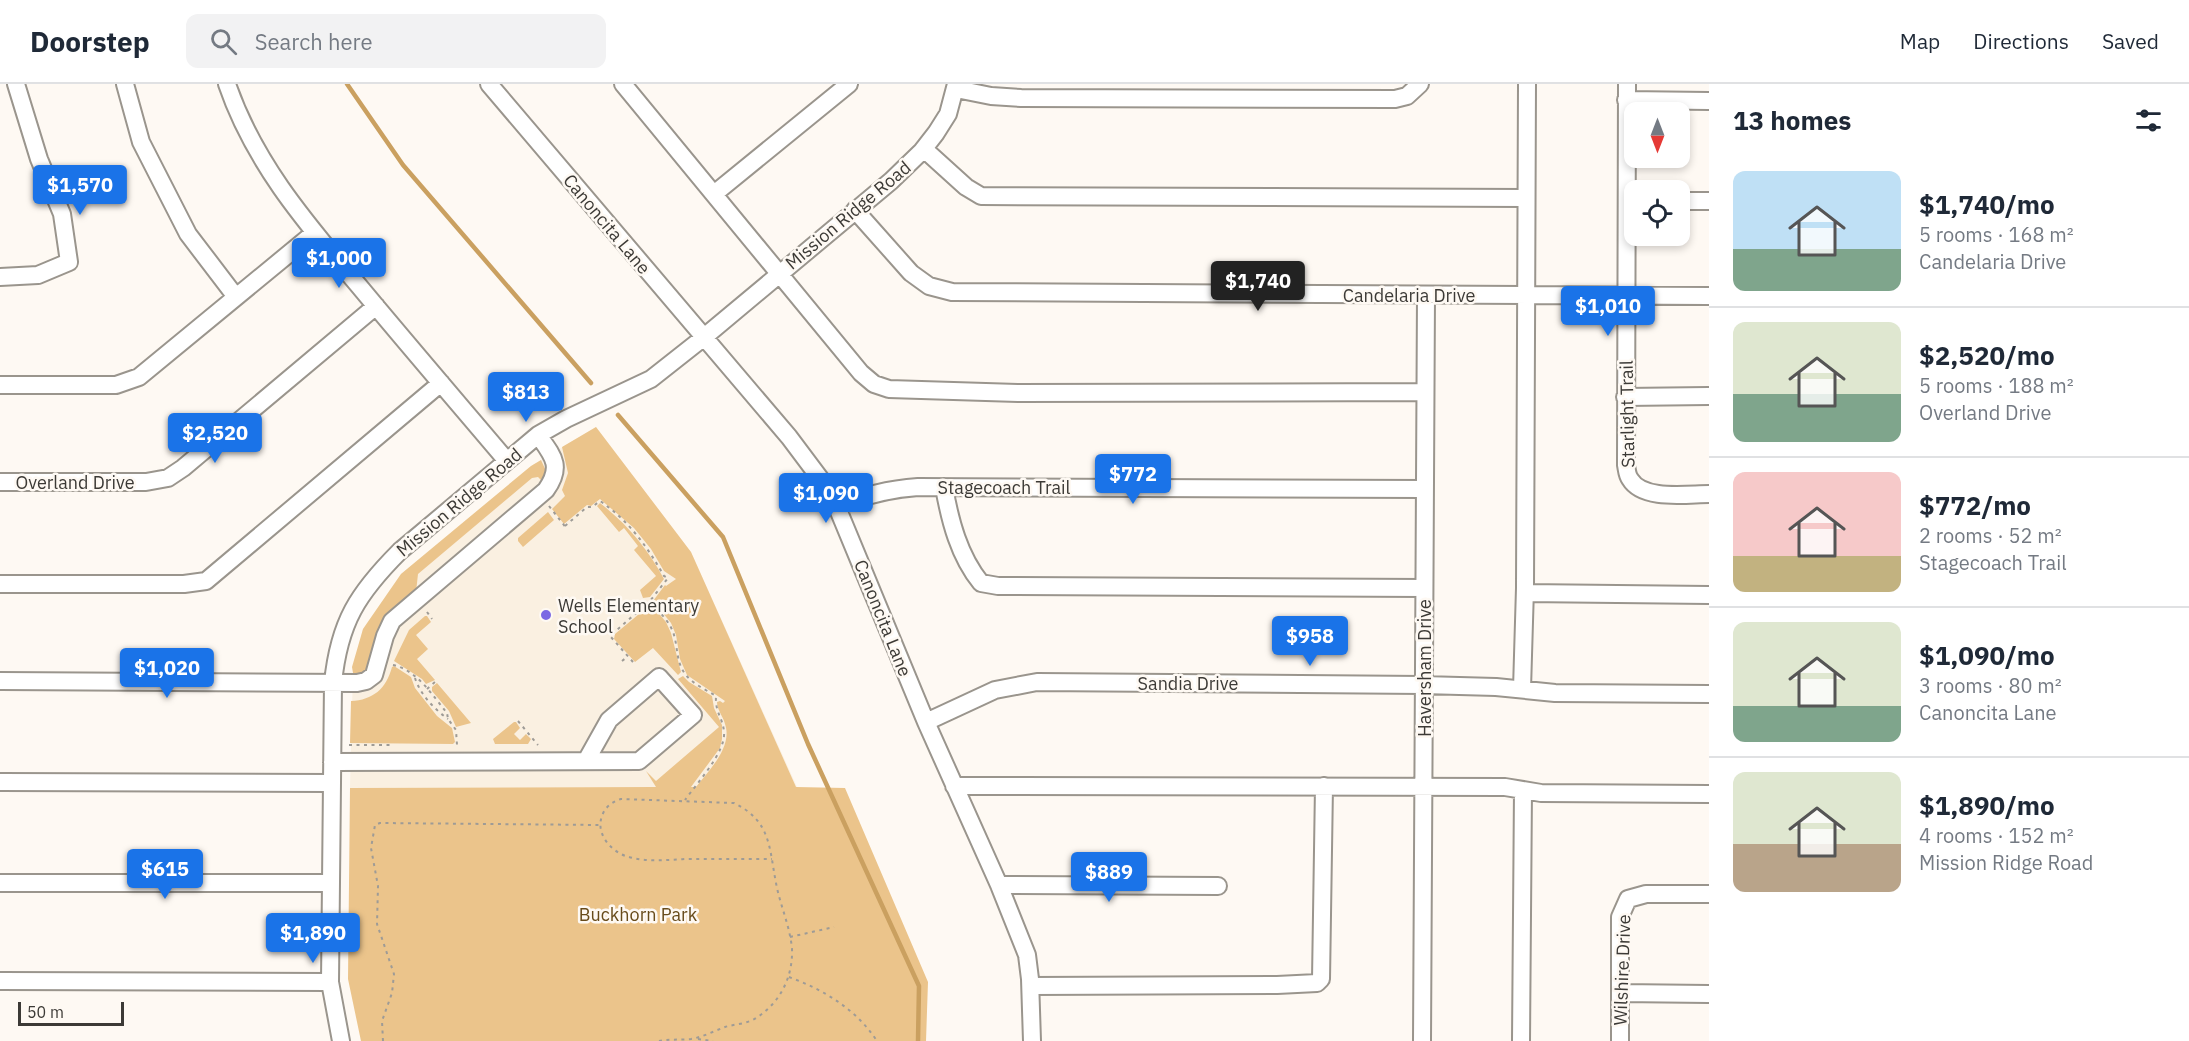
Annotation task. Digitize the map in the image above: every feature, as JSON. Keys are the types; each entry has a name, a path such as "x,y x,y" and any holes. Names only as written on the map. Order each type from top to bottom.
{"street":[{"path":"0,277 38,275 69,262 62,214 39,159 16,84"},
{"path":"124,84 141,142 188,234 236,297"},
{"path":"227,84 236,110 262,161 287,198 507,461"},
{"name":"Canoncita Lane","path":"489,84 808,461 825,485 837,507 926,722 999,885 1027,955 1031,986 1032,1041"},
{"path":"623,84 861,373 874,384 889,389 1018,393 1425,392"},
{"path":"714,194 849,84"},
{"path":"956,86 991,96 1021,98 1395,99 1407,96 1420,84"},
{"path":"1522,689 1525,593 1527,84"},
{"name":"Mission Ridge Road","path":"341,1041 330,982 333,683 342,633 363,593 400,551 538,435 566,419 651,379 891,181 924,149 948,114 956,86"},
{"path":"1627,92 1709,101"},
{"name":"Starlight Trail","path":"1627,92 1629,180"},
{"path":"924,149 966,187 981,196 1526,198"},
{"path":"1690,201 1709,201"},
{"name":"Candelaria Drive","path":"855,210 911,273 929,286 952,292 1709,296"},
{"path":"0,385 116,385 139,377 314,233"},
{"name":"Starlight Trail","path":"1628,246 1625,397 1626,465 1629,478 1636,486 1647,492 1709,495"},
{"name":"Haversham Drive","path":"1422,1041 1426,296"},
{"name":"Overland Drive","path":"0,482 146,482 168,478 183,468 376,306"},
{"path":"0,584 184,584 206,581 441,383"},
{"path":"1625,397 1709,396"},
{"path":"0,681 357,683 366,681 374,675 385,636 392,621 546,490 556,469 548,449 538,435"},
{"path":"944,487 949,517 955,534 970,570 981,584 998,586 1424,588"},
{"name":"Stagecoach Trail","path":"837,507 860,496 888,489 944,487 1425,489"},
{"path":"1525,593 1709,595"},
{"path":"332,762 639,761 693,716 659,676 609,720 586,761"},
{"name":"Sandia Drive","path":"926,722 995,690 1037,682 1423,685 1522,689 1555,693 1709,694"},
{"path":"0,782 332,783"},
{"path":"954,786 1423,786 1505,787 1551,794 1709,794"},
{"path":"1031,986 1317,983 1321,979 1324,786"},
{"path":"1521,1041 1523,790"},
{"path":"0,882 330,883"},
{"path":"999,885 1218,886"},
{"name":"Wilshire Drive","path":"1620,1041 1620,917 1628,899 1646,894 1709,894"},
{"path":"0,981 330,982"},
{"path":"1620,993 1709,994"}],"path":[{"path":"554,502 549,507 566,528 587,507 592,507 600,501 612,509 631,528 649,550 664,576 668,578 650,601 605,639"},
{"path":"650,601 667,621 674,634 684,674 716,696 715,708 724,726 725,735 717,755 685,801"},
{"path":"425,610 432,619"},
{"path":"610,636 633,662"},
{"path":"622,661 627,657"},
{"path":"390,664 401,666 427,689 447,713 448,719"},
{"path":"415,678 418,687 456,730 457,745 469,746"},
{"path":"427,689 435,682"},
{"path":"518,721 540,747"},
{"path":"528,747 535,742"},
{"path":"659,1041 694,1038 755,1019 780,994 789,977 792,960 790,937 779,898 769,841 762,825 734,803 621,799 607,807 600,831 609,844 627,857 648,860 772,859"},
{"path":"383,1041 382,1021 394,980 393,968 377,924 378,886 371,848 375,825 380,823 600,825"},
{"path":"790,937 834,927"},
{"path":"789,977 817,988 840,1002 877,1041"},
{"path":"694,1038 713,1041"}],"shaded area":[{"name":"Wells Elementary School","path":"596,427 691,552 797,787 350,788 353,671 363,629 367,623 401,574 531,466"}],"green space":[{"name":"Buckhorn Park","path":"596,427 691,552 796,787 845,788 928,982 926,1041 361,1041 348,979 350,788 656,787 646,771 656,781 719,727 678,679 683,676 712,696 714,708 722,725 720,748 691,787 696,787 723,750 727,733 717,702 725,701 687,675 680,659 676,635 671,623 653,601 665,585 676,579 664,571 651,549 634,528 600,499 591,506 587,505 564,524 552,509 565,496 562,490 568,473 562,447"},
{"path":"541,460 546,471 541,480 538,477 532,478 418,574 416,592 381,627 373,645 367,669 358,675 353,673 352,667 363,629 401,574"},
{"path":"600,503 636,538 664,579 650,597 643,598 640,590 656,576 634,550 638,546 624,528 619,532 597,506"},
{"path":"548,512 554,520 523,547 518,538"},
{"path":"651,604 666,622 671,633 681,672 678,675 653,648 635,662 614,639 615,634"},
{"path":"425,616 431,622 416,635 428,649 417,659 435,680 426,684 394,661 409,630"},
{"path":"394,666 411,677 415,688 437,716 452,728 455,742 453,744 350,743 351,701 372,696 378,692"},
{"path":"437,683 471,723 456,727 449,711 432,691 432,687"},
{"path":"514,722 520,728 514,734 520,740 526,734 531,739 528,744 495,744 493,739"}],"waterway":[{"path":"347,84 403,165 591,383"},
{"path":"618,415 723,537 808,744 919,986 918,1041"}],"place":[{"name":"Wells Elementary School","path":"546,615"}]}
